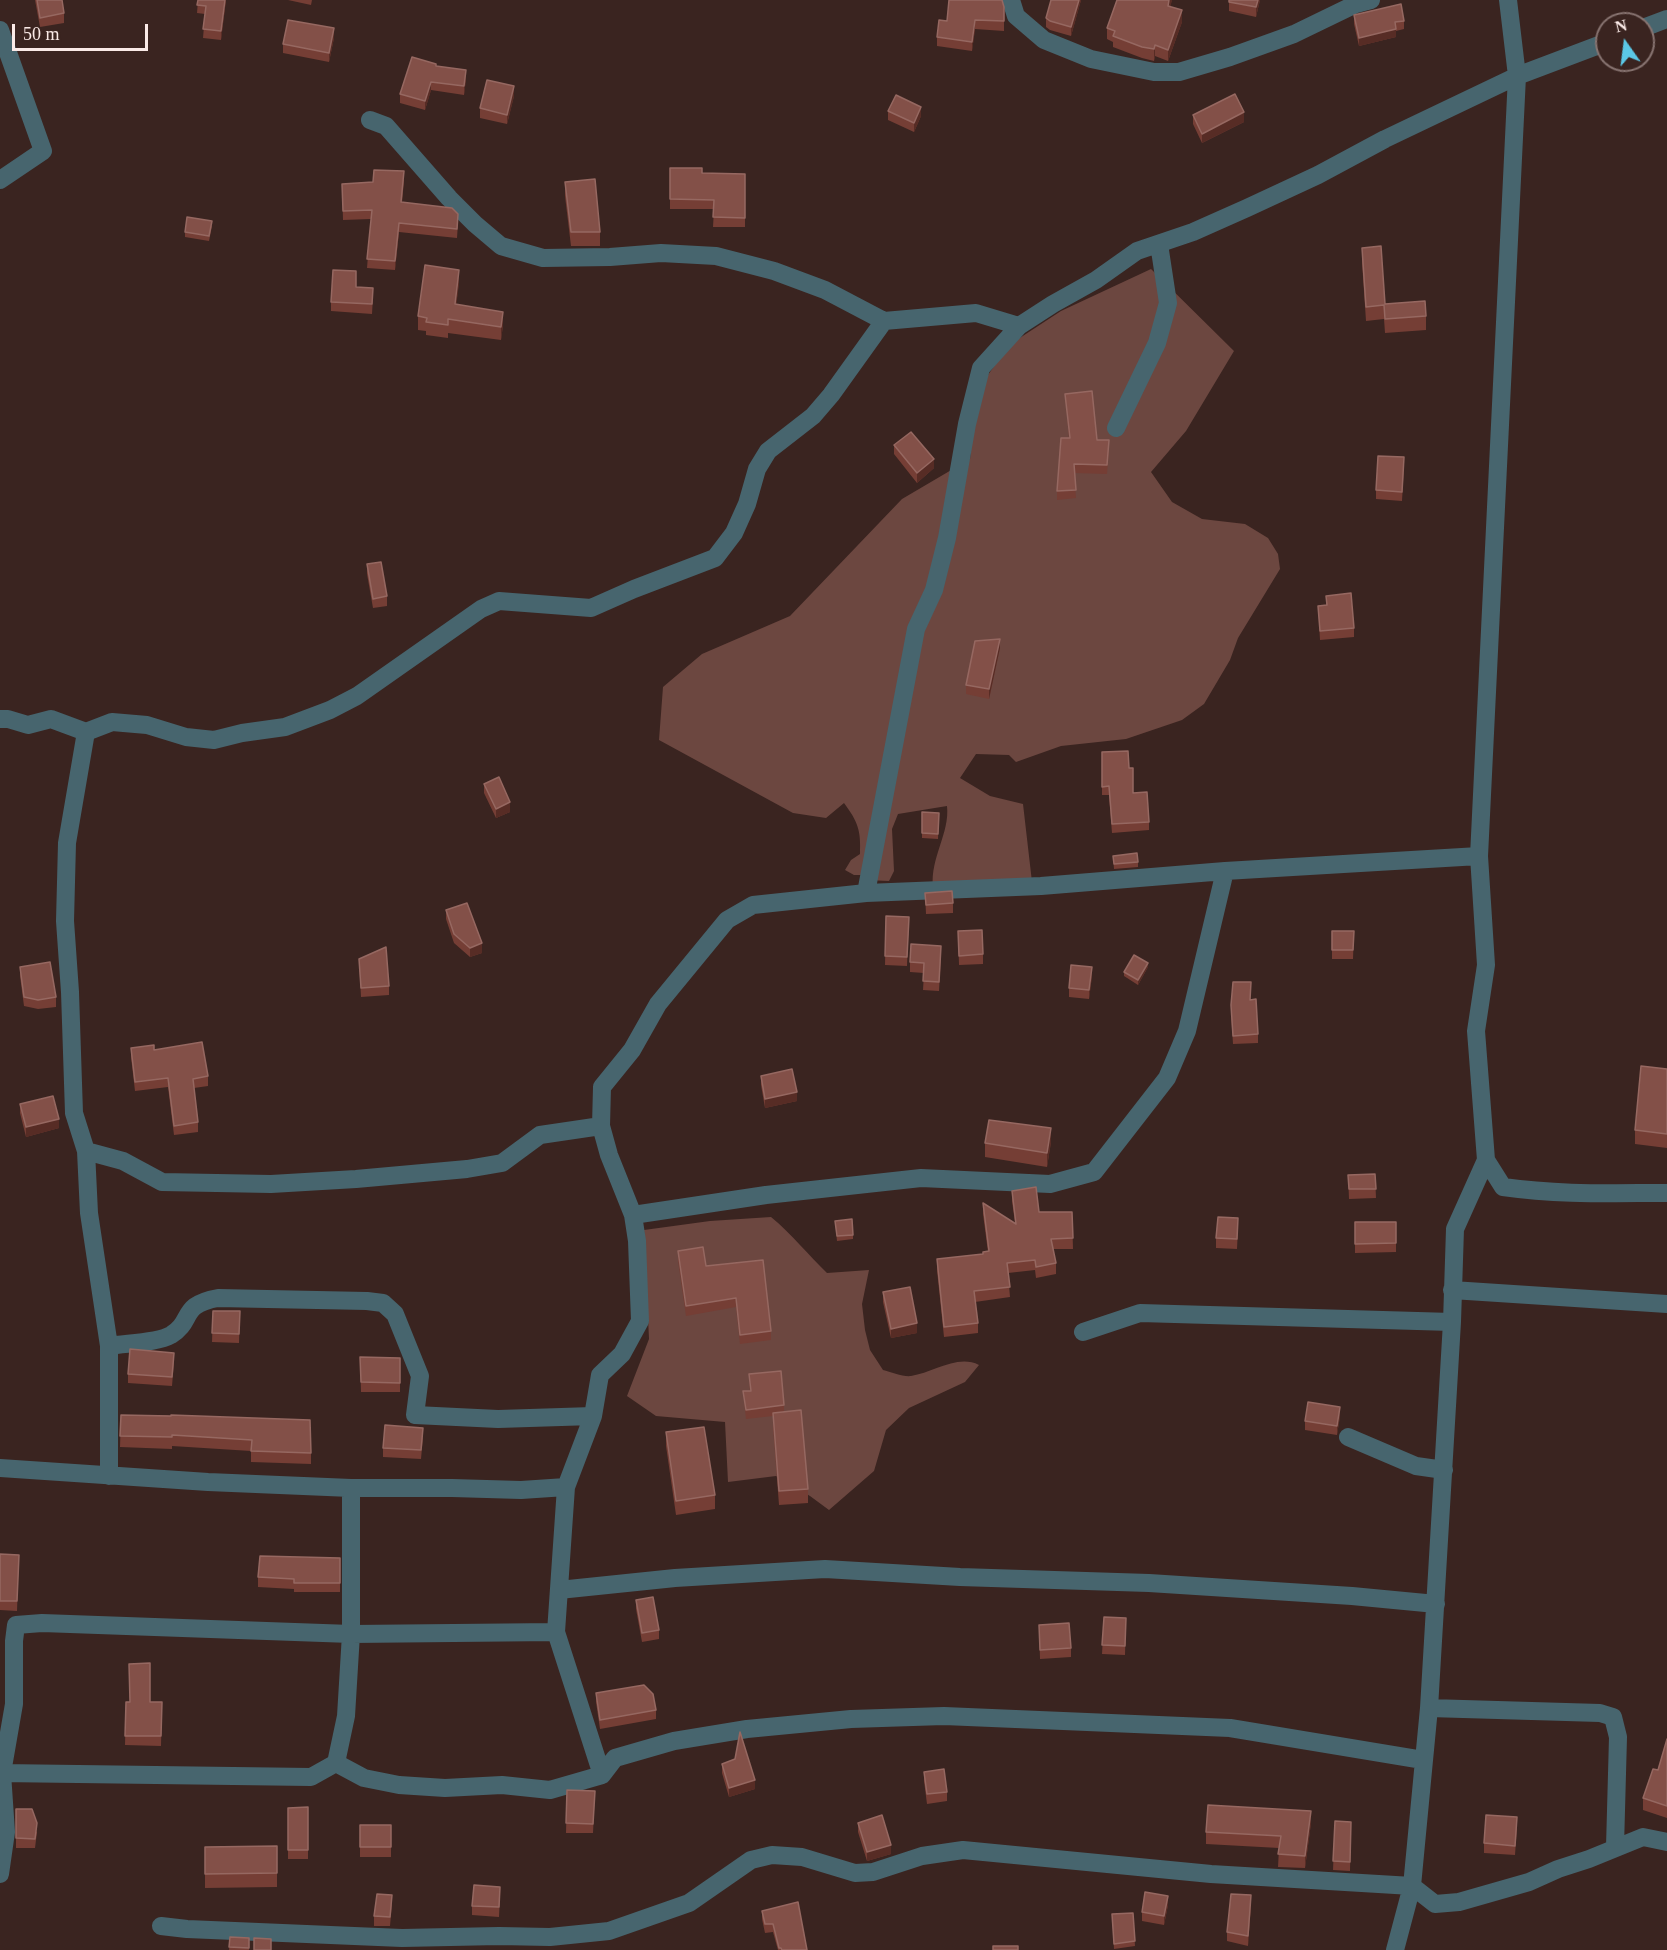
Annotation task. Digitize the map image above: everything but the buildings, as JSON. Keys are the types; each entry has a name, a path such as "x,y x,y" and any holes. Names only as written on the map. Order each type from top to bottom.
{"street":[{"path":"1011,0 1016,16 1044,40 1091,59 1154,72 1179,72 1230,57 1294,33 1356,4 1371,0"},
{"path":"1508,0 1517,76 1479,856 1486,965 1476,1031 1486,1160 1503,1187 1544,1193 1598,1195 1667,1193"},
{"path":"0,30 43,151 0,180"},
{"path":"866,893 916,629 934,590 947,538 967,424 981,368 1019,326 1096,280 1137,251 1193,232 1318,175 1385,139 1517,76 1595,47"},
{"path":"370,120 386,126 449,198 501,246 543,258 610,257 661,253 716,256 784,274 825,290 884,321 976,313 1019,326"},
{"path":"1116,428 1157,343 1168,303 1159,244"},
{"path":"0,719 28,725 51,719 86,732 112,722 147,725 186,736 214,740 242,733 285,727 330,710 357,696 482,609 499,601 591,608 715,558 734,533 747,504 758,469 768,451 813,416 831,395 884,321"},
{"path":"86,732 67,843 65,921 74,1113 86,1151 89,1213 109,1346 109,1476"},
{"path":"602,1775 556,1632 566,1487 593,1416 600,1375 622,1354 640,1321 637,1241 633,1215 609,1155 602,1126 602,1087 632,1050 658,1004 727,920 753,905 866,893 1041,886 1225,871 1479,856"},
{"path":"633,1215 766,1195 921,1178 1050,1184 1094,1172 1167,1078 1187,1031 1225,871"},
{"path":"86,1151 123,1161 162,1182 271,1184 455,1170 502,1162 540,1135 602,1126"},
{"path":"1395,1950 1412,1886 1429,1708 1444,1470 1455,1229 1486,1160"},
{"path":"1452,1290 1667,1304"},
{"path":"109,1346 170,1335 179,1328 190,1309 201,1301 218,1298 383,1303 395,1314 420,1376 415,1415 498,1419 593,1416"},
{"path":"1083,1332 1140,1313 1452,1322"},
{"path":"1348,1437 1416,1466 1444,1470"},
{"path":"0,1468 351,1488 521,1490 566,1487"},
{"path":"1,1773 311,1777 336,1763 346,1716 351,1634 351,1488"},
{"path":"560,1590 675,1578 825,1569 960,1577 1149,1583 1352,1596 1436,1604"},
{"path":"0,1874 6,1832 1,1773 14,1704 16,1625 42,1623 351,1634 556,1632"},
{"path":"1429,1708 1600,1713 1613,1717 1618,1737 1615,1847"},
{"path":"336,1763 364,1778 399,1785 445,1788 502,1785 550,1790 602,1775 615,1758 674,1741 747,1729 851,1719 944,1716 1230,1728 1423,1760"},
{"path":"161,1926 402,1938 550,1937 609,1931 689,1904 751,1860 772,1855 801,1857 855,1873 873,1872 945,1851 963,1850 1211,1874 1412,1886 1435,1904 1459,1902 1529,1882 1643,1837 1667,1842"}],"shaded area":[{"path":"1151,269 1234,351 1186,431 1151,472 1172,502 1202,519 1245,524 1268,538 1278,554 1280,569 1238,638 1230,660 1204,704 1182,720 1126,739 1061,746 1016,762 1009,755 976,754 960,778 990,796 1023,804 1032,882 933,887 934,866 946,826 947,806 898,814 892,829 894,871 889,881 866,880 862,875 854,875 845,870 851,860 860,854 860,846 858,827 844,803 826,818 793,813 659,740 663,687 702,654 790,616 902,499 970,459 974,419 983,382 1009,345 1061,311"},
{"path":"771,1217 827,1273 869,1270 862,1304 865,1330 870,1350 883,1370 911,1376 954,1363 971,1362 979,1365 965,1382 909,1408 886,1430 874,1471 829,1510 776,1476 728,1482 725,1422 656,1416 627,1396 649,1339 644,1230 710,1221"}]}
